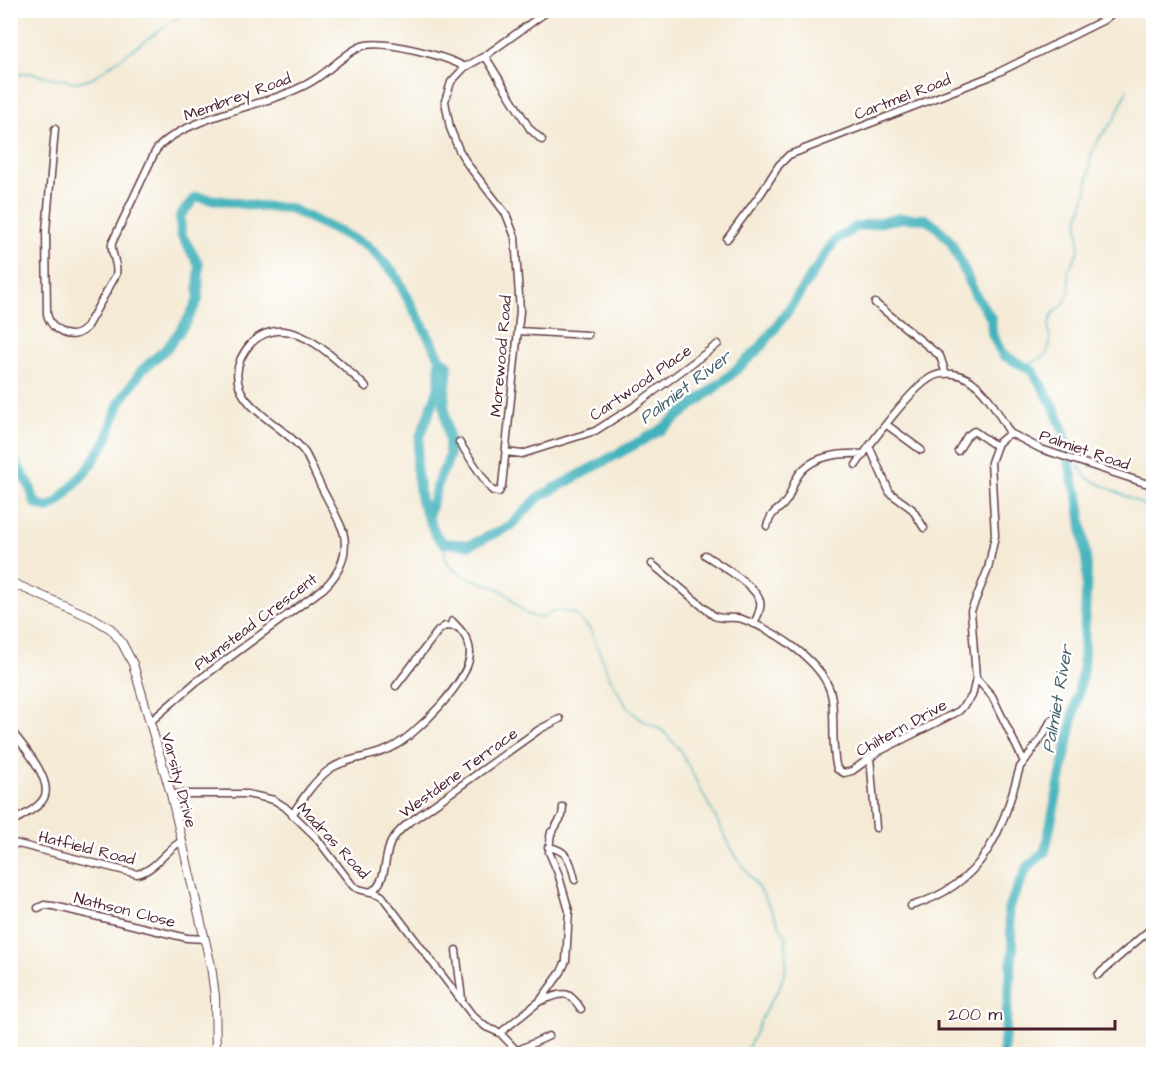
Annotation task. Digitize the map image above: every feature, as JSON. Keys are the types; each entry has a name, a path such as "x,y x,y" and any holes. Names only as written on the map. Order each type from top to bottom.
{"street":[{"name":"Morewood Road","path":"459,442 490,488 499,492 502,486 506,452 520,292 513,229 499,204 459,150 446,112 448,89 451,82 465,67 485,56 549,10"},
{"name":"Cartmel Road","path":"727,239 779,165 789,155 989,77 1104,20 1116,10"},
{"name":"Membrey Road","path":"55,129 45,231 47,314 49,322 56,330 74,335 86,328 116,275 118,269 112,243 155,152 163,141 211,119 309,84 352,51 364,45 423,53 465,67"},
{"path":"485,56 531,129 542,141"},
{"path":"875,303 940,356 946,374"},
{"name":"Plumstead Crescent","path":"150,722 196,682 324,588 335,576 343,560 346,539 344,531 305,454 286,432 257,411 239,387 238,371 244,352 255,340 268,333 280,330 294,333 315,345 366,387"},
{"path":"518,331 588,334"},
{"name":"Cartwood Place","path":"506,452 522,454 595,431 633,407 718,344"},
{"path":"856,465 869,446 921,385 930,378 946,374 957,375 976,384 986,395 1010,433 1005,435 996,446 974,431 967,436 958,451"},
{"path":"887,425 921,450"},
{"name":"Palmiet Road","path":"1010,433 1041,449 1154,486"},
{"path":"869,446 876,457 890,493 912,509 924,528"},
{"name":"Chiltern Drive","path":"652,564 714,616 736,617 754,624 813,664 825,677 832,700 835,756 839,771 844,773 852,771 870,757 959,711 972,696 976,678 971,611 993,550 995,525 991,462 996,446"},
{"path":"767,526 772,512 785,503 796,479 805,467 841,453 864,454"},
{"path":"705,555 733,573 759,599 760,609 754,624"},
{"name":"Varsity Drive","path":"10,582 93,618 114,633 133,664 171,794 205,939 215,996 216,1054"},
{"path":"292,815 308,791 331,769 343,763 390,749 424,724 458,682 468,665 470,654 467,641 452,621"},
{"path":"396,686 438,630 445,626 458,627"},
{"path":"976,678 992,696 1024,762"},
{"name":"Westdene Terrace","path":"372,891 382,879 390,844 396,834 540,729 560,719"},
{"path":"911,906 926,902 952,889 975,868 1001,828 1020,766 1044,734 1051,720"},
{"path":"10,729 35,763 46,792 40,803 10,823"},
{"path":"870,757 876,828"},
{"name":"Madras Road","path":"171,794 247,794 270,798 280,803 328,851 353,886 362,891 372,891 385,899 480,1022 500,1033 518,1053"},
{"path":"500,1033 540,1001 561,972 567,954 568,910 549,847 550,834 562,816 563,807"},
{"name":"Hatfield Road","path":"10,843 137,874 148,870 169,849 182,841"},
{"path":"549,847 559,850 570,860 575,880"},
{"name":"Nathson Close","path":"38,908 44,905 53,906 187,938 205,939"},
{"path":"1098,975 1154,926"},
{"path":"456,950 462,999"},
{"path":"540,1001 557,994 566,994 574,999 581,1009"},
{"path":"518,1053 549,1036"}],"waterway":[{"path":"10,76 29,73 75,82 91,79 180,16 198,10"},
{"path":"206,10 220,13 223,10"},
{"path":"1021,365 1034,362 1046,355 1050,344 1049,325 1053,313 1064,304 1070,291 1068,271 1079,250 1078,222 1087,189 1091,155 1100,137 1115,119 1127,90"},
{"name":"Palmiet River","path":"10,454 30,486 35,503 48,508 59,501 87,470 107,439 119,403 142,370 168,347 187,321 198,300 199,265 181,234 180,216 196,197 289,208 368,246 394,273 440,358 439,387 420,437 416,465 421,501 436,535 443,543 470,545 510,526 539,497 661,430 727,378 760,348 835,240 856,227 901,218 925,219 936,226 951,242 975,294 991,318 992,334 1003,355 1033,371 1054,407 1064,433 1073,483 1078,494 1087,567 1083,670 1045,851 1027,868 1008,909 1013,948 1003,1054"},
{"path":"428,517 449,455 444,405 448,365 440,358"},
{"path":"1064,435 1071,441 1076,458"},
{"path":"1078,465 1087,478 1140,503 1154,514"},
{"path":"443,543 448,563 455,571 498,588 528,614 541,618 553,611 575,614 590,629 609,676 627,707 640,719 663,731 680,750 735,855 762,893 786,937 786,968 779,989 743,1054"}]}
